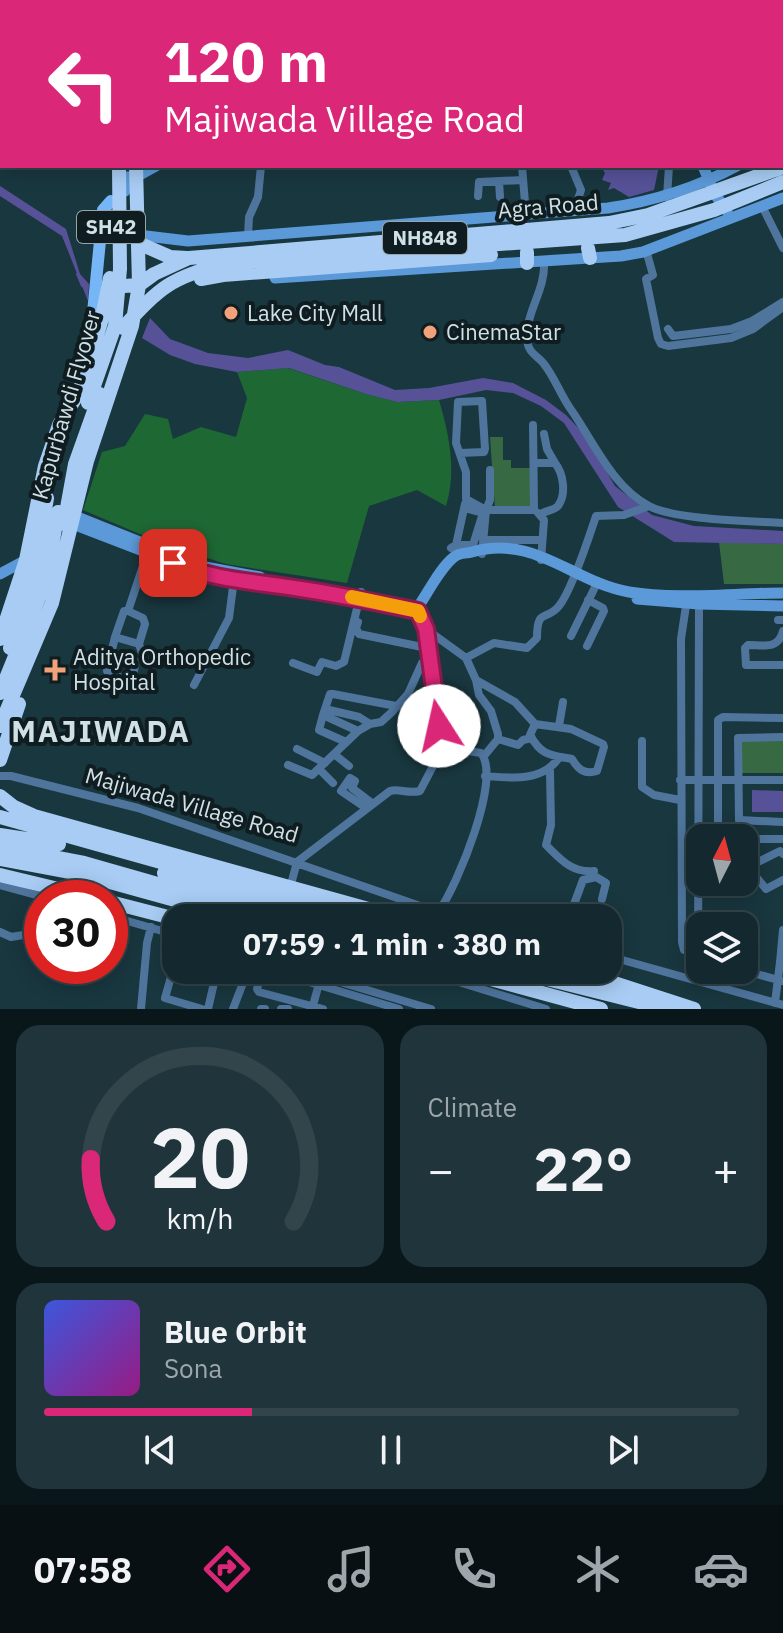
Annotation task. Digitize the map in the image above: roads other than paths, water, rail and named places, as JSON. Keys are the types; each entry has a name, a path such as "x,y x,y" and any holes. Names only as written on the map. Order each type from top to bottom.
{"highway":[{"name":"SH42","path":"111,168 107,206 112,270 124,287 128,327"},
{"name":"Agra Road","path":"124,287 189,258 523,220 609,223 717,181 778,168"},
{"name":"SH42","path":"101,322 124,287 138,239 129,170"},
{"name":"Kapurbawdi Flyover","path":"0,716 58,562 75,464 128,327 131,269 129,170"},
{"name":"Kapurbawdi Flyover","path":"0,693 46,580 66,471 115,326 129,170"},
{"name":"NH848","path":"625,235 730,208 783,182"},
{"name":"Agra Road","path":"128,327 181,287 210,276 589,253 625,235"},
{"path":"0,726 59,579 87,461 120,363 128,327 158,292 191,272 225,264 625,235"},
{"path":"138,239 170,257 189,258"},
{"path":"8,675 7,659 28,600 40,548 48,491 85,375 86,355 101,322 128,327"},
{"path":"86,355 120,363"},
{"path":"0,639 5,605 26,560 45,466 59,425 78,394"},
{"path":"0,760 43,647 44,641 39,634"},
{"path":"0,796 34,816 332,904"},
{"path":"0,817 87,858 233,904"},
{"path":"0,835 51,842 204,904"},
{"path":"0,847 87,858 319,904"},
{"path":"0,859 87,858 266,904"},
{"path":"0,875 24,881"},
{"path":"128,907 162,915"},
{"path":"509,984 601,1009"},
{"path":"575,984 694,1009"},
{"path":"612,984 670,1005"}],"main road":[{"path":"86,355 107,206"}],"street":[{"path":"248,235 249,217 258,197 261,168"},
{"path":"522,168 523,220 574,211 666,203 669,168"},
{"path":"572,168 581,190 574,211"},
{"path":"730,208 717,181 734,168"},
{"path":"124,287 129,170"},
{"path":"478,196 479,182 523,180"},
{"path":"499,181 500,197"},
{"path":"527,258 544,262 589,253 646,250 730,208 762,206 783,198"},
{"path":"762,206 783,248"},
{"path":"764,233 773,228"},
{"path":"138,239 188,241 248,235 414,231"},
{"path":"646,250 654,277 646,279 661,344 668,346 731,338 753,329 783,304"},
{"path":"544,262 544,281 528,319 528,346 543,361 566,404 623,485 648,507 685,515 783,523"},
{"path":"668,329 673,336 731,329 783,304"},
{"path":"418,609 453,557 465,503 466,472 456,443 458,402 482,401 484,452 460,453"},
{"path":"533,425 537,512 544,520 542,558"},
{"path":"465,503 485,515 556,508 562,495 562,474 547,449 544,434"},
{"path":"534,463 555,463"},
{"path":"481,543 490,500 490,470"},
{"path":"465,503 483,513 481,543"},
{"path":"466,658 494,643 527,648 537,638 537,623 541,616 559,607 596,516 624,515 648,507"},
{"path":"74,520 208,571 362,596 418,609"},
{"path":"455,549 481,543 542,540"},
{"path":"455,549 481,543 542,558 596,584 629,592 783,606"},
{"path":"128,611 148,549"},
{"path":"0,574 26,560"},
{"path":"194,685 229,618 234,577"},
{"path":"571,636 596,584"},
{"path":"693,599 783,593"},
{"path":"362,596 356,628 359,634 428,653"},
{"path":"293,663 317,672 322,662 336,666 344,662 362,596"},
{"path":"686,951 682,942 681,639 693,599"},
{"path":"693,599 699,710 699,912"},
{"path":"587,646 604,611 588,600"},
{"path":"418,609 426,629 443,747 481,753 486,762 480,817 466,860 444,904"},
{"path":"111,652 120,618 124,611 128,611 143,618 145,624 139,644 143,656"},
{"path":"426,629 466,658 479,695 491,711 498,739"},
{"path":"783,631 777,644 748,645 745,648 745,662 746,665 783,665"},
{"path":"115,637 139,644"},
{"path":"356,730 381,722 408,694 428,653"},
{"path":"476,680 515,702 535,724 571,729 604,747 594,772 578,769 572,759 558,759 542,751 532,738 535,724"},
{"path":"414,684 432,683"},
{"path":"346,742 319,730 330,694 396,706"},
{"path":"288,765 310,775 322,766 356,730 362,702"},
{"path":"559,726 563,702"},
{"path":"681,709 699,710"},
{"path":"324,712 359,717 370,724"},
{"path":"324,712 356,730"},
{"path":"718,824 719,719 779,718 779,737 738,737 739,820 780,822 780,839 758,839"},
{"path":"498,739 518,745 532,738"},
{"path":"484,756 498,739"},
{"path":"642,741 642,787 654,795 680,800"},
{"name":"Majiwada Village Road","path":"0,776 11,776 138,808 297,862 365,805 394,789 409,794 420,791 443,747"},
{"path":"297,749 322,766 333,783"},
{"path":"334,754 349,766"},
{"path":"558,759 550,770 551,825 546,845 569,867 582,872 594,871"},
{"path":"485,776 520,778 550,770"},
{"path":"680,780 783,780"},
{"path":"343,796 365,805"},
{"path":"758,862 781,850 783,854"},
{"path":"287,897 297,862 419,904"},
{"path":"574,904 583,880 596,877 606,883 602,899"},
{"path":"758,879 766,889 783,880"},
{"path":"0,885 24,892"},
{"path":"683,905 699,906"},
{"path":"128,921 162,931"},
{"path":"141,1009 151,927"},
{"path":"709,984 779,1004 783,930"},
{"path":"0,932 11,937 24,935"},
{"path":"622,960 686,978"},
{"path":"758,974 780,980"},
{"path":"169,984 165,998 200,1009"},
{"path":"208,1009 214,984"},
{"path":"233,1009 243,984"},
{"path":"258,984 259,992 323,1009"},
{"path":"312,1008 319,984"},
{"path":"330,984 399,1009"},
{"path":"465,984 546,1009"},
{"path":"374,1001 431,1009"},
{"path":"281,1009 288,1009"}],"waterway":[{"path":"77,274 82,286"}],"place":[{"name":"Lake City Mall","path":"231,313"},
{"name":"CinemaStar","path":"430,332"},
{"name":"Aditya Orthopedic Hospital","path":"55,670"}],"district":[{"name":"MAJIWADA","path":"101,732"}]}
